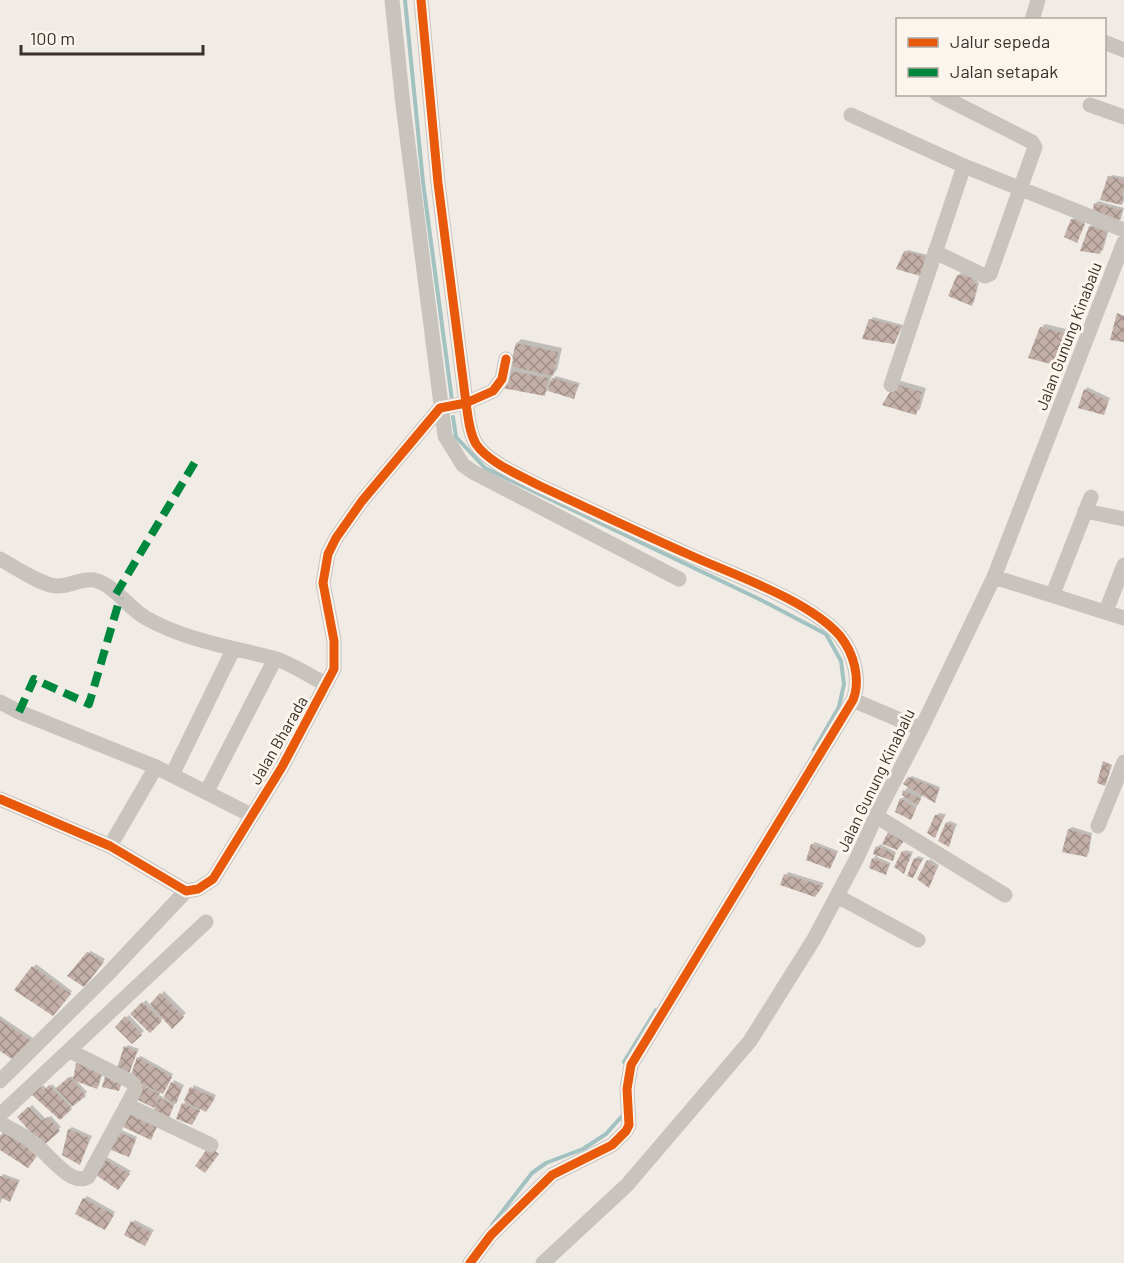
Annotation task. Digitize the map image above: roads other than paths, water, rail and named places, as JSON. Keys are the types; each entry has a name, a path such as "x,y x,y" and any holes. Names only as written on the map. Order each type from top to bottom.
{"street":[{"path":"392,0 404,116 453,406 469,422 477,444 482,451 505,468 647,536 776,593 826,623 843,640 852,657 857,681 853,700 631,1065 627,1089 628,1125 626,1131 612,1145 552,1175 492,1235 470,1263"},
{"path":"421,0 438,183 453,406 445,436 463,465 473,472 679,579"},
{"path":"1036,18 1038,0"},
{"path":"1106,43 1124,50"},
{"path":"935,252 988,276 1034,150 1034,144 941,96"},
{"path":"1090,105 1124,117"},
{"path":"851,115 964,166 1124,230"},
{"path":"891,385 964,166"},
{"name":"Jalan Gunung Kinabalu","path":"543,1263 627,1185 750,1041 814,939 857,858 994,577 1124,242"},
{"path":"453,406 483,396 498,385 506,359"},
{"name":"Jalan Bharada","path":"0,1081 107,975 186,891 198,889 213,879 282,767 334,669 335,653 323,583 328,554 362,501 453,406"},
{"path":"1053,594 1091,496"},
{"path":"1085,511 1124,519"},
{"path":"0,559 43,582 56,586 95,580 105,585 142,616 164,628 233,650 275,659 326,684"},
{"path":"1106,611 1124,565"},
{"path":"994,577 1124,618"},
{"path":"172,775 233,650"},
{"path":"207,791 275,659"},
{"path":"853,700 921,729"},
{"path":"0,702 19,712 156,767 251,815"},
{"path":"1098,826 1124,762"},
{"path":"110,846 156,767"},
{"path":"0,799 110,846 186,891"},
{"path":"876,816 1005,895"},
{"path":"837,896 918,940"},
{"path":"0,1115 206,922"},
{"path":"0,1122 35,1143 65,1172 82,1180 88,1177 135,1090 130,1081 70,1051"},
{"path":"127,1105 211,1145"}],"waterway":[{"path":"405,0 423,182 452,400"},
{"path":"453,417 456,437 485,468 759,599 826,634 841,661 844,684 839,707 814,750"},
{"path":"624,1062 656,1010"},
{"path":"492,1225 532,1173 546,1163 583,1149 606,1134 623,1115"}]}
